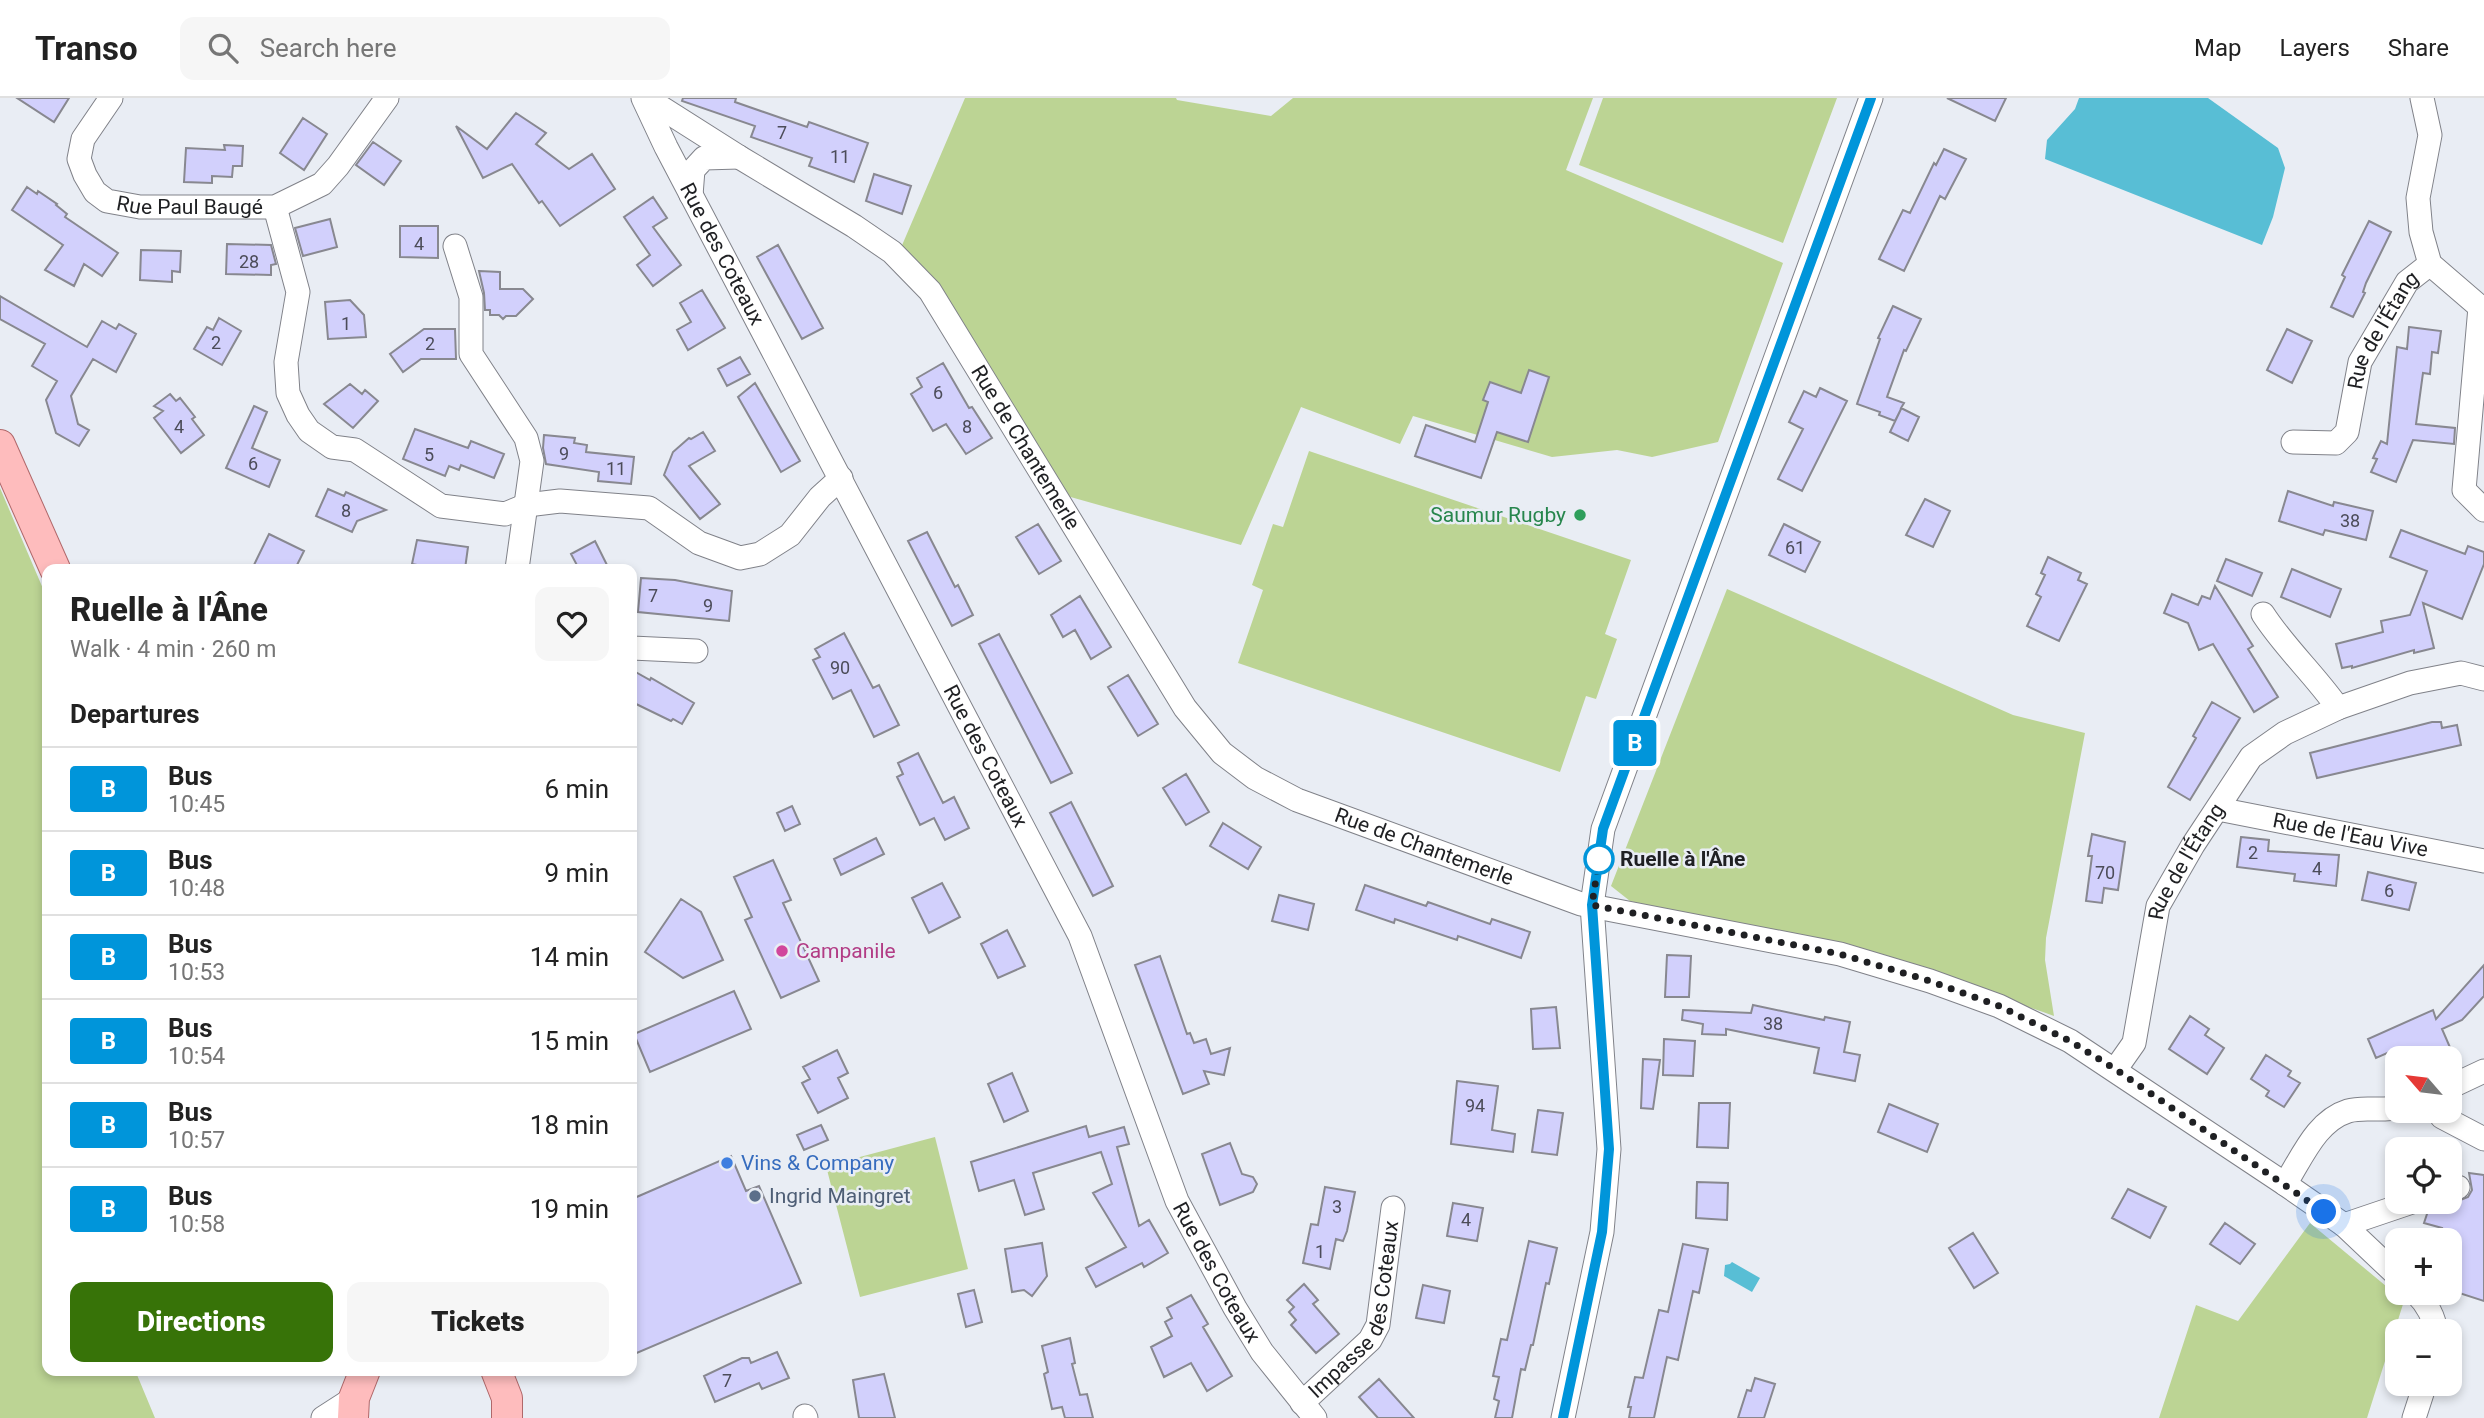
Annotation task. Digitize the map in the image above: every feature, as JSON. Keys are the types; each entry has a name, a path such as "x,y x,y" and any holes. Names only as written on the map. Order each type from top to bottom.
{"main road":[{"path":"0,445 53,564"},
{"path":"354,1408 363,1376"},
{"path":"498,1376 507,1398 507,1418"}],"street":[{"name":"Rue Paul Baugé","path":"111,98 83,139 79,159 94,192 107,201 140,207 275,207 322,184 387,98"},
{"name":"Rue de Chantemerle","path":"644,98 854,226 891,252 930,290 1185,708 1222,753 1255,778 1297,800 1581,904 1840,954 1930,981 1999,1006 2070,1041 2115,1069 2344,1225 2385,1264"},
{"name":"Rue des Coteaux","path":"644,98 668,152 1080,936 1177,1201 1262,1352 1309,1411"},
{"path":"1563,1418 1602,1232 1609,1149 1592,905 1603,829 1871,98"},
{"name":"Rue de l'Étang","path":"2422,98 2430,135 2418,198 2421,232 2430,264 2482,307 2464,490 2484,510"},
{"path":"668,152 676,139 712,140"},
{"name":"Rue de Chantemerle","path":"668,152 705,151 738,157"},
{"path":"691,195 693,170 704,158 738,157"},
{"path":"275,207 298,292 286,362 288,393 309,431 332,447 355,450 440,506 505,514 527,505 560,501 649,508 699,543 740,558 760,554 790,535 820,497 841,478"},
{"path":"455,246 471,298 471,354 526,439 532,461 518,564"},
{"name":"Rue de l'Étang","path":"2293,442 2336,443 2347,432 2360,362 2407,282 2430,264"},
{"path":"2263,614 2339,708"},
{"path":"637,648 696,651"},
{"name":"Rue de l'Étang","path":"2115,1069 2134,1043 2158,906 2193,845 2251,757 2285,733 2339,708 2410,683 2461,673 2484,678"},
{"name":"Rue de l'Eau Vive","path":"2218,809 2484,861"},
{"path":"2462,1081 2484,1070"},
{"path":"2285,1185 2323,1125 2349,1111 2385,1110"},
{"path":"2457,1124 2484,1139"},
{"name":"Impasse des Coteaux","path":"1309,1411 1370,1340 1378,1325 1393,1208"},
{"path":"2344,1225 2385,1211"},
{"path":"2414,1418 2420,1396"},
{"path":"323,1418 354,1408"}],"green space":[{"path":"965,98 1176,98 1271,116 1293,98 1593,98 1566,170 1783,263 1718,442 1652,457 1617,450 1552,457 1413,416 1400,444 1301,407 1241,545 1067,496 900,250"},
{"path":"1603,98 1837,98 1783,243 1579,165"},
{"path":"1309,451 1631,560 1605,634 1617,639 1596,699 1586,696 1560,772 1238,663 1263,590 1252,585 1273,524 1283,527"},
{"path":"0,488 42,586 42,1376 138,1376 155,1418 0,1418"},
{"path":"1727,589 2013,715 2085,733 2046,938 2045,960 2054,1016 1897,967 1630,901 1611,886"},
{"path":"935,1137 968,1269 860,1297 826,1166"},
{"path":"2310,1223 2385,1285 2385,1305 2403,1305 2398,1319 2385,1319 2385,1361 2367,1418 2159,1418 2196,1305 2238,1321"}],"water":[{"path":"2079,98 2208,98 2278,148 2285,168 2273,217 2262,245 2045,159 2047,140 2075,109"},
{"path":"1732,1262 1760,1278 1752,1292 1724,1276 1725,1265"}],"building":[{"path":"17,98 69,98 54,122"},
{"path":"683,98 736,98 735,102 807,127 809,122 868,143 854,182 809,166 812,158 751,137 755,126 682,101"},
{"path":"1947,98 2006,98 1995,121"},
{"path":"516,113 546,133 536,144 569,169 592,154 615,189 560,226 542,201 539,203 512,164 483,178 456,126 487,149"},
{"path":"303,118 327,134 304,170 280,153"},
{"path":"373,142 401,161 384,185 356,165"},
{"path":"224,145 243,146 242,166 233,166 232,177 212,176 212,183 184,182 186,148 225,150"},
{"path":"1944,149 1966,159 1945,199 1940,196 1904,271 1879,259 1903,210 1910,213 1934,163 1936,165"},
{"path":"874,174 911,186 902,214 866,201"},
{"path":"27,187 57,204 67,214 65,217 118,253 102,276 84,264 74,286 45,270 63,245 12,210"},
{"path":"653,197 667,218 653,227 681,265 653,286 637,265 650,255 624,217"},
{"path":"330,219 337,247 303,256 295,228"},
{"path":"2369,221 2391,232 2353,317 2331,307 2345,277 2342,275"},
{"path":"400,226 438,226 438,258 400,257"},
{"path":"227,244 271,245 276,264 271,265 271,275 226,274"},
{"path":"778,245 823,328 802,339 757,257"},
{"path":"141,250 181,251 180,272 172,271 172,282 140,280"},
{"path":"479,271 500,272 500,289 523,289 533,299 516,316 506,316 503,319 499,315 490,315 490,310 485,310"},
{"path":"702,290 725,328 688,350 677,330 691,322 680,303"},
{"path":"0,296 87,347 102,321 116,329 119,324 136,334 116,372 93,359 71,396 78,424 89,430 79,446 56,433 46,400 57,381 32,366 45,344 0,319"},
{"path":"350,300 364,315 366,337 328,339 325,302"},
{"path":"1893,306 1921,319 1906,351 1904,350 1887,397 1904,403 1901,408 1919,417 1908,441 1890,432 1901,409 1895,421 1857,404 1880,339 1878,338"},
{"path":"219,318 241,331 222,365 194,349 207,327 213,330"},
{"path":"2409,327 2441,331 2438,353 2432,352 2430,374 2423,373 2416,424 2455,428 2454,444 2413,440 2396,482 2371,472 2377,459 2373,458 2381,441 2387,444 2397,347 2407,349"},
{"path":"424,329 455,329 456,359 421,359 403,372 390,354"},
{"path":"2287,329 2312,341 2292,383 2267,370"},
{"path":"740,357 750,374 727,386 718,369"},
{"path":"943,363 969,408 972,407 992,438 966,454 946,424 933,431 911,394 922,387 917,378"},
{"path":"1529,370 1549,377 1528,442 1497,432 1481,478 1415,456 1426,425 1475,442 1488,402 1483,400 1490,382 1521,393"},
{"path":"755,383 800,461 781,472 738,397"},
{"path":"350,384 362,394 365,390 378,401 353,428 324,404"},
{"path":"1820,388 1847,401 1802,491 1778,479 1803,429 1789,422 1804,391 1816,397"},
{"path":"170,394 176,401 180,398 195,417 192,419 204,435 181,453 154,418 163,411 154,406"},
{"path":"254,406 267,412 252,448 280,460 269,487 226,468"},
{"path":"415,429 468,448 471,441 504,454 494,478 461,465 459,470 449,466 445,476 403,459"},
{"path":"703,432 715,451 689,466 720,504 700,519 664,475 673,452 689,438"},
{"path":"544,435 575,438 574,443 587,445 586,452 634,457 631,484 598,481 599,472 546,464"},
{"path":"328,489 344,496 346,492 386,510 357,521 352,532 316,516"},
{"path":"2288,491 2333,506 2334,502 2373,511 2366,540 2325,530 2323,535 2279,521"},
{"path":"1925,499 1950,511 1933,547 1906,535"},
{"path":"1038,524 1061,561 1039,574 1016,537"},
{"path":"1784,524 1820,542 1805,572 1769,555"},
{"path":"2401,530 2465,554 2468,546 2484,552 2484,564 2462,619 2423,603 2434,648 2414,653 2414,650 2352,668 2342,668 2336,644 2383,632 2381,621 2410,615 2427,571 2390,557"},
{"path":"927,532 955,587 958,585 973,615 952,626 908,541"},
{"path":"269,534 304,551 298,564 254,564"},
{"path":"417,540 468,547 466,564 412,564"},
{"path":"595,541 606,564 576,564 571,554"},
{"path":"2048,557 2081,573 2078,580 2087,584 2059,641 2027,626 2041,597 2036,594 2045,575 2041,573"},
{"path":"2226,559 2262,573 2252,596 2217,581"},
{"path":"2292,569 2341,589 2330,617 2281,597"},
{"path":"641,578 675,580 732,591 729,621 638,612"},
{"path":"2215,586 2253,646 2248,649 2278,697 2254,712 2213,644 2199,650 2188,623 2164,613 2172,594 2198,605 2202,596 2210,599"},
{"path":"1080,596 1111,647 1091,659 1075,630 1063,637 1051,615"},
{"path":"844,633 873,688 879,685 899,725 874,737 851,690 833,699 813,660 820,657 815,649"},
{"path":"999,634 1072,773 1051,783 979,644"},
{"path":"637,673 694,703 682,724 673,719 671,721 637,704"},
{"path":"1128,675 1158,724 1138,736 1108,687"},
{"path":"2212,702 2240,718 2190,800 2168,787 2196,738 2193,736"},
{"path":"2441,722 2442,728 2457,725 2461,745 2317,778 2310,753"},
{"path":"918,753 943,803 954,797 969,828 945,840 934,818 920,825 897,777 903,774 898,763"},
{"path":"1186,774 1209,812 1186,825 1163,788"},
{"path":"1071,802 1113,886 1093,896 1050,813"},
{"path":"792,806 800,824 785,831 777,813"},
{"path":"1223,823 1261,847 1248,869 1210,846"},
{"path":"2092,834 2125,842 2118,890 2104,888 2102,903 2086,901"},
{"path":"2241,837 2269,840 2268,851 2339,855 2336,886 2294,881 2295,874 2237,867"},
{"path":"876,838 884,854 841,875 834,859"},
{"name":"Campanile","path":"773,860 791,900 783,903 819,981 781,998 745,920 752,917 734,877"},
{"path":"2368,872 2416,883 2409,910 2362,900"},
{"path":"942,883 960,917 929,933 912,898"},
{"path":"1365,885 1426,906 1428,902 1490,924 1492,919 1530,932 1521,958 1458,936 1457,940 1395,919 1394,923 1356,910"},
{"path":"1279,895 1314,904 1308,930 1272,921"},
{"path":"681,899 701,912 723,960 683,978 645,952"},
{"path":"1007,930 1025,966 998,978 981,944"},
{"path":"1667,955 1691,956 1689,997 1665,997"},
{"path":"1160,956 1187,1034 1190,1033 1194,1043 1206,1039 1211,1054 1230,1048 1224,1075 1204,1071 1209,1084 1183,1094 1135,965"},
{"path":"2484,965 2484,996 2462,1020 2442,1029 2449,1046 2385,1046 2385,1054 2376,1058 2368,1039 2433,1010 2436,1019"},
{"path":"734,991 751,1029 650,1072 637,1041 637,1033"},
{"path":"1753,1005 1824,1020 1825,1017 1850,1022 1844,1052 1860,1055 1855,1081 1814,1073 1819,1048 1726,1029 1726,1035 1702,1034 1703,1024 1682,1020 1683,1010 1751,1013"},
{"path":"1556,1007 1560,1048 1533,1049 1531,1009"},
{"path":"2190,1016 2209,1029 2205,1035 2224,1048 2207,1074 2169,1049"},
{"path":"1664,1039 1695,1041 1693,1076 1663,1075"},
{"path":"837,1050 848,1073 838,1078 848,1098 818,1113 802,1083 810,1079 803,1067"},
{"path":"2266,1055 2291,1071 2288,1076 2300,1083 2284,1107 2266,1096 2269,1091 2251,1079"},
{"path":"1643,1059 1660,1060 1653,1109 1641,1108"},
{"path":"1012,1073 1028,1111 1004,1122 988,1084"},
{"path":"1457,1081 1498,1086 1492,1130 1515,1134 1513,1152 1451,1144"},
{"path":"1699,1103 1730,1103 1728,1148 1697,1147"},
{"path":"1889,1104 1938,1124 1927,1152 1878,1132"},
{"path":"1538,1110 1563,1113 1557,1155 1532,1152"},
{"path":"821,1125 828,1140 804,1150 797,1135"},
{"path":"1086,1126 1089,1137 1124,1127 1129,1144 1117,1147 1139,1226 1149,1220 1168,1253 1144,1267 1142,1263 1096,1287 1086,1268 1126,1247 1093,1193 1112,1184 1101,1152 1033,1173 1044,1209 1025,1215 1014,1180 979,1191 971,1162"},
{"path":"1230,1143 1242,1174 1253,1177 1257,1184 1253,1192 1220,1205 1202,1154"},
{"path":"731,1156 746,1191 759,1186 801,1283 637,1353 637,1197"},
{"path":"2469,1173 2484,1175 2484,1301 2462,1294 2462,1228 2442,1228 2424,1223 2427,1214 2462,1214 2462,1199 2468,1197 2472,1190"},
{"path":"1697,1182 1728,1183 1727,1220 1696,1218"},
{"path":"1325,1187 1355,1192 1347,1231 1343,1241 1336,1239 1330,1269 1303,1263 1311,1224 1318,1225"},
{"path":"2128,1189 2166,1207 2150,1238 2112,1218"},
{"path":"1453,1203 1483,1208 1477,1241 1447,1236"},
{"path":"2225,1223 2255,1244 2240,1264 2210,1244"},
{"path":"1973,1233 1998,1273 1974,1288 1949,1248"},
{"path":"1529,1241 1557,1248 1549,1284 1546,1283 1533,1345 1525,1370 1521,1369 1512,1418 1495,1418 1499,1401 1494,1399 1499,1377 1493,1376 1501,1339 1507,1340"},
{"path":"1042,1243 1047,1276 1032,1296 1024,1290 1012,1292 1005,1249"},
{"path":"1683,1244 1708,1249 1699,1293 1693,1291 1678,1360 1667,1357 1654,1418 1629,1418 1631,1407 1628,1407 1635,1377 1643,1378 1659,1310 1668,1312"},
{"path":"1304,1284 1318,1300 1313,1304 1339,1334 1316,1353 1291,1325 1296,1320 1289,1312 1294,1307 1287,1300"},
{"path":"1423,1285 1450,1291 1444,1323 1416,1318"},
{"path":"974,1290 982,1322 966,1327 958,1294"},
{"path":"1191,1295 1208,1324 1203,1327 1232,1376 1207,1391 1191,1363 1164,1377 1151,1347 1172,1336 1165,1322 1172,1318 1167,1308"},
{"path":"1070,1338 1075,1363 1072,1364 1080,1395 1087,1394 1093,1418 1065,1418 1062,1407 1052,1409 1044,1374 1048,1372 1042,1346"},
{"path":"777,1352 789,1378 762,1389 759,1383 715,1402 704,1376 742,1358 749,1358 751,1363"},
{"path":"884,1374 895,1418 859,1418 853,1380"},
{"path":"1755,1378 1775,1384 1764,1418 1738,1418 1747,1390 1751,1391"},
{"path":"1379,1379 1414,1418 1378,1418 1359,1397"}],"bus line":[{"name":"B","path":"1563,1418 1602,1232 1609,1149 1592,905 1603,829 1871,98"}],"place":[{"name":"Saumur Rugby","path":"1580,515"},
{"name":"Ruelle à l'Âne","path":"1599,859"},
{"name":"Campanile","path":"782,951"},
{"name":"Vins & Company","path":"727,1163"},
{"name":"Ingrid Maingret","path":"755,1196"}],"route":[{"path":"1599,859 1592,905 1840,954 1930,981 1999,1006 2070,1041 2115,1069 2324,1212"}]}
